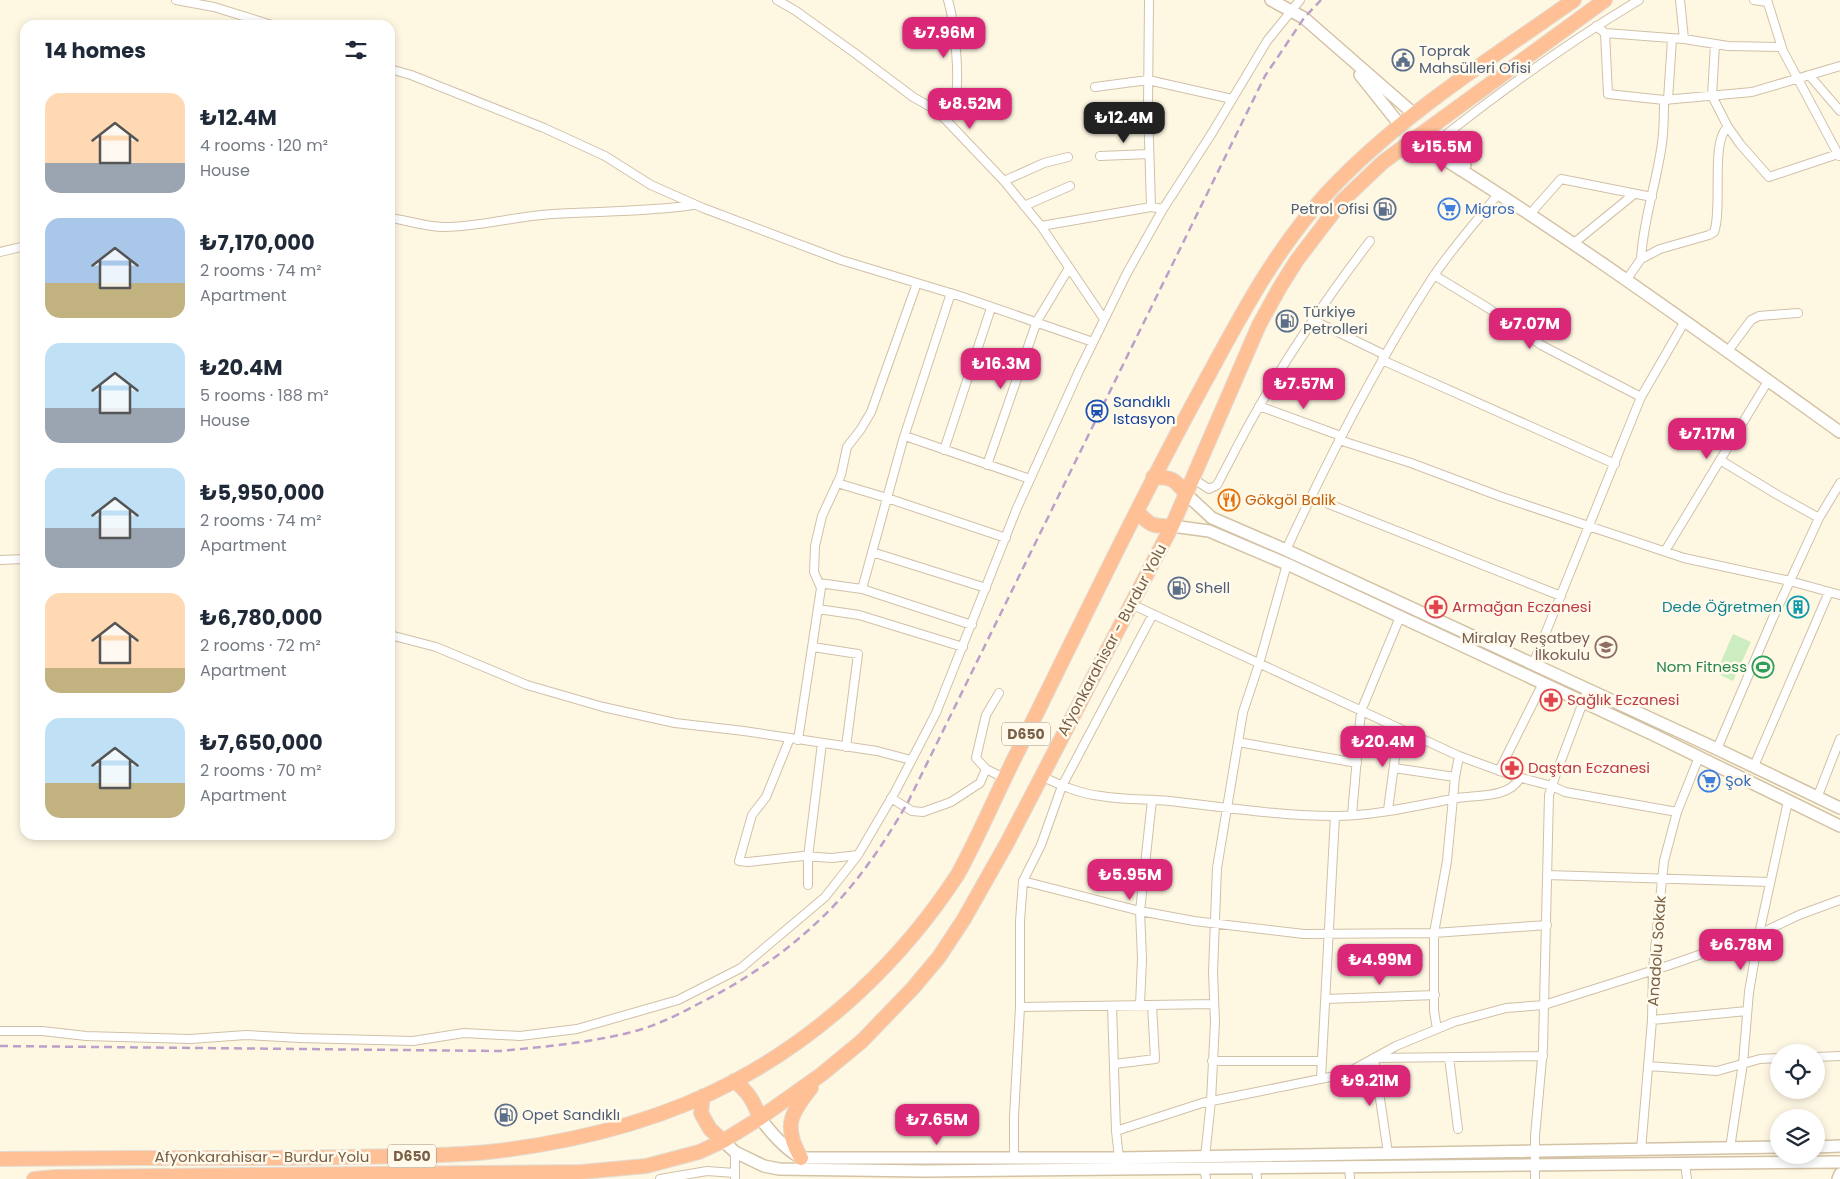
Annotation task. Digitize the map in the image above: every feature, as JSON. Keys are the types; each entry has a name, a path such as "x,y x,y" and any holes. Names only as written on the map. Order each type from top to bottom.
{"highway":[{"name":"Afyonkarahisar - Burdur Yolu","path":"0,1159 321,1158 458,1154 545,1144 618,1128 703,1096 734,1081 779,1053 827,1019 873,979 902,948 934,909 958,874 1153,477 1267,270 1284,245 1326,194 1372,149 1400,125 1574,0"},
{"name":"Afyonkarahisar - Burdur Yolu","path":"34,1179 56,1177 582,1175 646,1166 699,1152 723,1141 760,1118 822,1074 862,1041 913,988 939,957 964,919 1172,526 1258,325 1284,280 1314,236 1342,201 1384,162 1605,0"},
{"path":"1414,114 1428,128"},
{"path":"1400,125 1413,140"},
{"path":"1153,477 1167,477 1177,482 1185,493"},
{"path":"1137,511 1146,521 1156,527 1172,526"},
{"path":"801,1158 790,1134 791,1120 796,1106 822,1074"},
{"path":"734,1081 746,1090 754,1102 760,1118"},
{"path":"703,1096 701,1113 710,1129 723,1141"}],"street":[{"path":"176,0 214,7 256,20"},
{"path":"777,0 796,11 913,97 934,109 946,120 1004,181 1041,226 1104,319"},
{"path":"946,120 954,106 956,82 954,37 948,0"},
{"path":"1148,0 1151,207"},
{"path":"1271,0 1304,18 1414,114"},
{"path":"0,1031 42,1031 86,1036 190,1039 246,1035 413,1041 464,1034 520,1036 576,1029 678,1000 741,968 825,897 858,855 891,798 936,713 1030,479 1127,273 1163,209 1267,41 1300,0"},
{"path":"1438,141 1471,115 1596,26 1639,0"},
{"path":"1680,0 1684,39"},
{"path":"1715,44 1712,96 1728,127 1740,144 1770,178 1839,155 1797,79 1782,47 1767,1 1754,0"},
{"path":"1596,26 1605,33 1684,39 1728,46 1782,47"},
{"path":"1605,33 1608,94 1620,97 1666,100 1752,92 1840,66"},
{"path":"1641,260 1642,240 1662,142 1672,39"},
{"path":"1343,54 1400,125"},
{"path":"395,70 411,75 544,128 605,156 651,185 695,205 781,239 841,260 1037,321 1093,342"},
{"path":"1809,75 1840,111"},
{"path":"1095,87 1148,80 1232,99"},
{"path":"1627,280 1641,260 1660,249 1714,232 1718,200 1720,147 1722,133 1728,127"},
{"path":"1428,128 1438,141 1484,184"},
{"path":"1413,140 1499,193 1574,243 1840,432"},
{"path":"1100,156 1149,154"},
{"path":"1004,181 1044,163 1068,158"},
{"path":"1530,214 1561,179 1633,195 1652,197"},
{"path":"1024,206 1070,186"},
{"path":"1286,550 1340,438 1384,358 1434,275 1499,193"},
{"path":"1574,243 1633,195"},
{"path":"395,219 442,227 505,222 550,214 660,210 695,205"},
{"path":"1041,226 1151,207 1163,209"},
{"path":"1192,478 1209,489 1217,485 1259,406 1313,320 1370,241"},
{"path":"0,252 20,247"},
{"path":"987,465 1037,321 1069,268"},
{"path":"1434,275 1488,308 1542,345 1642,397"},
{"path":"858,855 739,862 752,815 766,797 794,739 813,647 821,588 814,572 815,546 822,516 841,475 847,447 861,430 871,412 917,283"},
{"path":"862,589 904,436 951,293"},
{"path":"944,450 991,308"},
{"path":"1728,351 1751,320 1759,316 1798,312"},
{"path":"1313,320 1384,358 1615,464"},
{"path":"1533,664 1642,397 1685,321"},
{"path":"1664,551 1768,381"},
{"path":"1259,406 1340,438 1411,462 1499,496 1684,558 1790,581 1840,595"},
{"path":"904,436 1030,479"},
{"path":"1720,460 1819,518"},
{"path":"837,483 1006,538"},
{"path":"1717,749 1819,518 1840,483"},
{"path":"1185,493 1212,518 1286,550 1588,689 1840,808"},
{"path":"1311,497 1561,596"},
{"path":"1172,526 1209,531 1287,564 1700,757 1840,826"},
{"path":"872,552 986,588"},
{"path":"0,560 20,559"},
{"path":"1205,1168 1211,1101 1217,868 1243,712 1259,664 1287,564"},
{"path":"819,583 862,589 972,625"},
{"path":"1754,766 1829,592"},
{"path":"1131,604 1459,756 1520,778 1552,786 1565,792 1677,812"},
{"path":"818,608 859,615 963,647"},
{"path":"1014,1159 1014,1117 1020,1007 1020,921 1024,881 1041,845 1062,786 1153,614"},
{"path":"1352,815 1361,711 1400,617"},
{"path":"395,637 436,647 527,685 603,707 675,723 744,730 876,751 911,760"},
{"path":"813,647 858,654 846,747"},
{"path":"1499,771 1543,683"},
{"path":"1535,1179 1535,1151 1543,1056 1550,795 1588,689"},
{"path":"999,693 986,715 976,758 986,769 1004,778"},
{"path":"1388,810 1399,728"},
{"path":"1817,798 1840,739"},
{"path":"1238,742 1357,763"},
{"path":"808,885 808,857 822,743"},
{"path":"1437,1029 1434,1012 1434,933 1447,861 1454,777 1459,756"},
{"name":"Anadolu Sokak","path":"1641,1150 1652,1020 1653,969 1664,861 1677,812 1700,757"},
{"path":"1394,768 1454,777"},
{"path":"891,798 912,811 923,812 951,802 980,783 986,769"},
{"path":"1041,776 1062,786 1100,796 1335,816 1388,810 1507,791 1516,785 1520,778"},
{"path":"1140,1005 1142,959 1140,911 1152,800"},
{"path":"1730,1148 1759,934 1788,801"},
{"path":"1321,1078 1335,816"},
{"path":"1547,875 1770,882"},
{"path":"1024,881 1140,911 1215,924 1304,934 1434,933 1548,925"},
{"path":"1116,1131 1211,1101 1345,1074 1396,1046 1454,1022 1506,1008 1544,1005 1759,934 1799,915 1840,900"},
{"path":"1326,999 1434,995"},
{"path":"1020,1007 1214,1004"},
{"path":"1115,1064 1155,1059 1152,1005"},
{"path":"1112,1006 1116,1131 1119,1158"},
{"path":"1652,1020 1748,1011"},
{"path":"1374,1058 1543,1056"},
{"path":"1825,1057 1840,1056"},
{"path":"1449,1057 1458,1129"},
{"path":"1374,1058 1388,1154"},
{"path":"1648,1066 1717,1071 1743,1063 1770,1058"},
{"path":"1212,1061 1322,1061"},
{"path":"760,1118 771,1133 789,1151 801,1158 1119,1158 1256,1174 1349,1173 1535,1166 1840,1162"},
{"path":"723,1141 735,1152 764,1166 779,1169 830,1174 925,1175 1043,1174 1205,1168 1388,1154 1770,1147"},
{"path":"1825,1147 1840,1146"},
{"path":"660,1179 707,1171 735,1176 735,1152"},
{"path":"1684,1164 1687,1179"},
{"path":"1838,1179 1840,1174"}],"green space":[{"path":"1733,634 1751,642 1733,681 1716,673"}],"railway":[{"path":"0,1046 500,1051 564,1044 628,1033 664,1021 737,983 792,944 826,914 851,887 877,852 908,802 1265,76 1304,18 1321,0"}],"place":[{"name":"Toprak Mahsülleri Ofisi","path":"1403,60"},
{"name":"Petrol Ofisi","path":"1385,209"},
{"name":"Migros","path":"1449,209"},
{"name":"Türkiye Petrolleri","path":"1287,321"},
{"name":"Sandıklı Istasyon","path":"1097,411"},
{"name":"Gökgöl Balik","path":"1229,500"},
{"name":"Shell","path":"1179,588"},
{"name":"Armağan Eczanesi","path":"1436,607"},
{"name":"Dede Öğretmen","path":"1798,607"},
{"name":"Miralay Reşatbey İlkokulu","path":"1606,647"},
{"name":"Nom Fitness","path":"1763,667"},
{"name":"Sağlık Eczanesi","path":"1551,700"},
{"name":"Daştan Eczanesi","path":"1512,768"},
{"name":"Şok","path":"1709,781"},
{"name":"Opet Sandıklı","path":"506,1115"}]}
